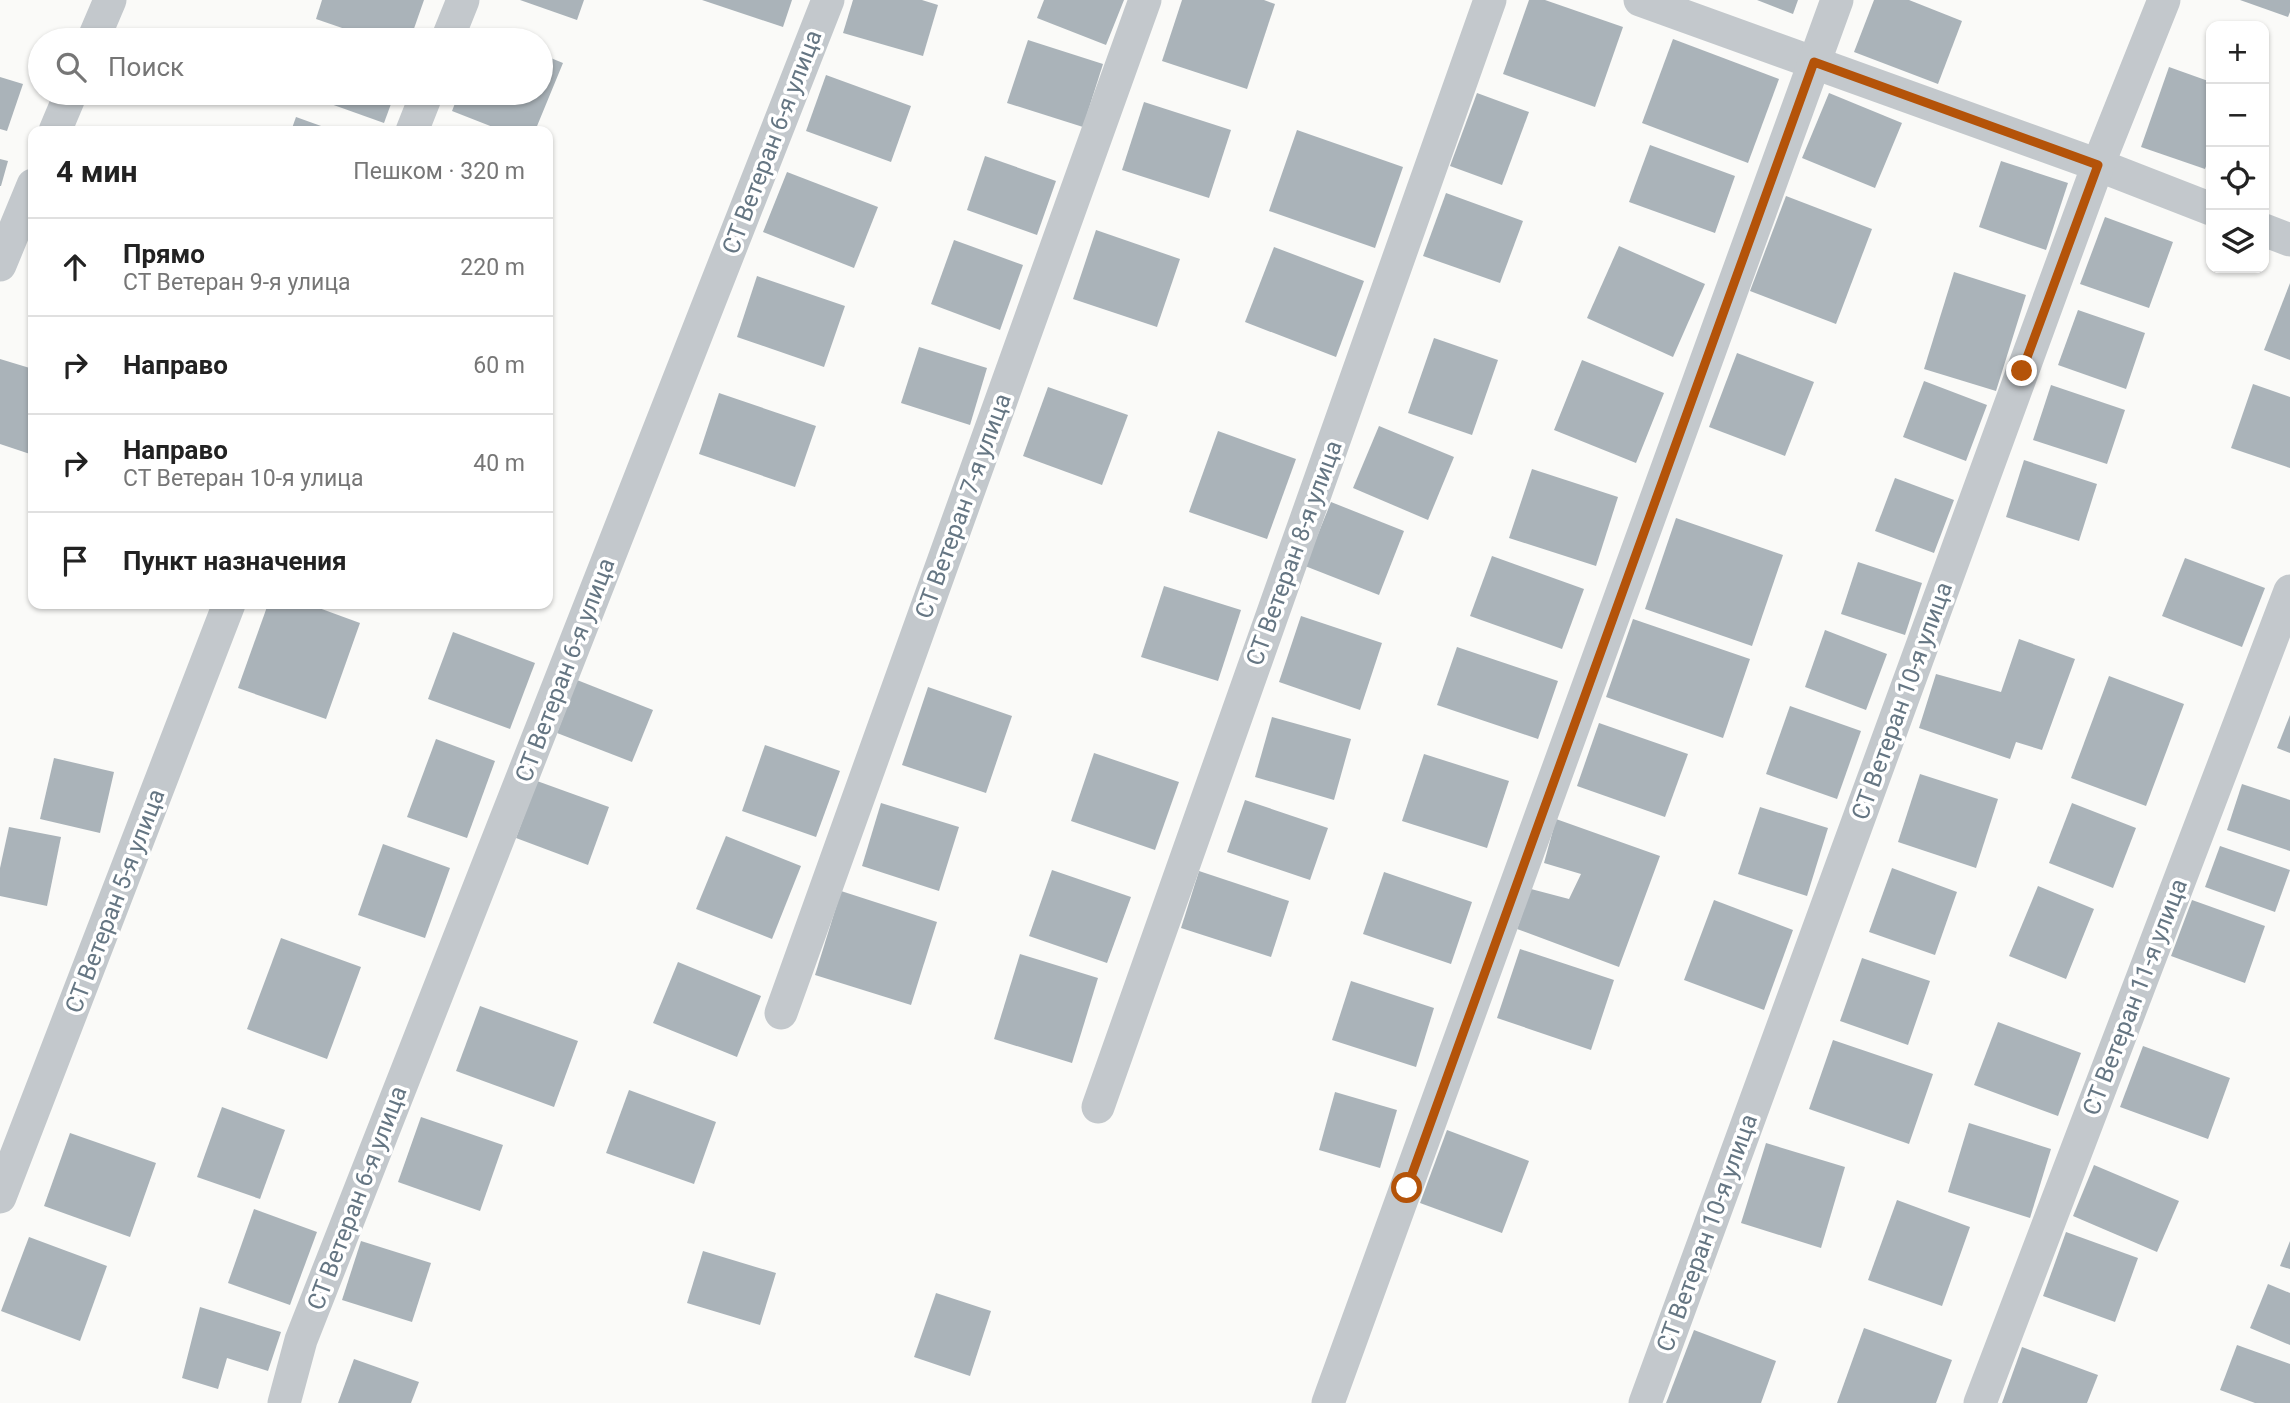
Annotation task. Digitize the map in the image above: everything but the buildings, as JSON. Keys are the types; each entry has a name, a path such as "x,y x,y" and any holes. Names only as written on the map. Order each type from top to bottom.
{"street":[{"path":"98,28 110,0"},
{"path":"452,28 463,0"},
{"name":"СТ Ветеран 6-я улица","path":"284,1403 302,1340 828,0"},
{"name":"СТ Ветеран 7-я улица","path":"781,1013 1145,0"},
{"name":"СТ Ветеран 8-я улица","path":"1098,1107 1490,0"},
{"path":"1640,0 2098,165 2206,207"},
{"path":"1328,1403 1837,0"},
{"name":"СТ Ветеран 10-я улица","path":"1645,1403 2098,165 2164,0"},
{"path":"57,126 66,105"},
{"path":"414,126 422,105"},
{"path":"0,265 28,197"},
{"path":"2269,232 2290,240"},
{"name":"СТ Ветеран 11-я улица","path":"1980,1403 2290,591"},
{"name":"СТ Ветеран 5-я улица","path":"0,1198 227,609"}],"route":[{"path":"1407,1188 1814,62 2098,165 2022,371"}]}
